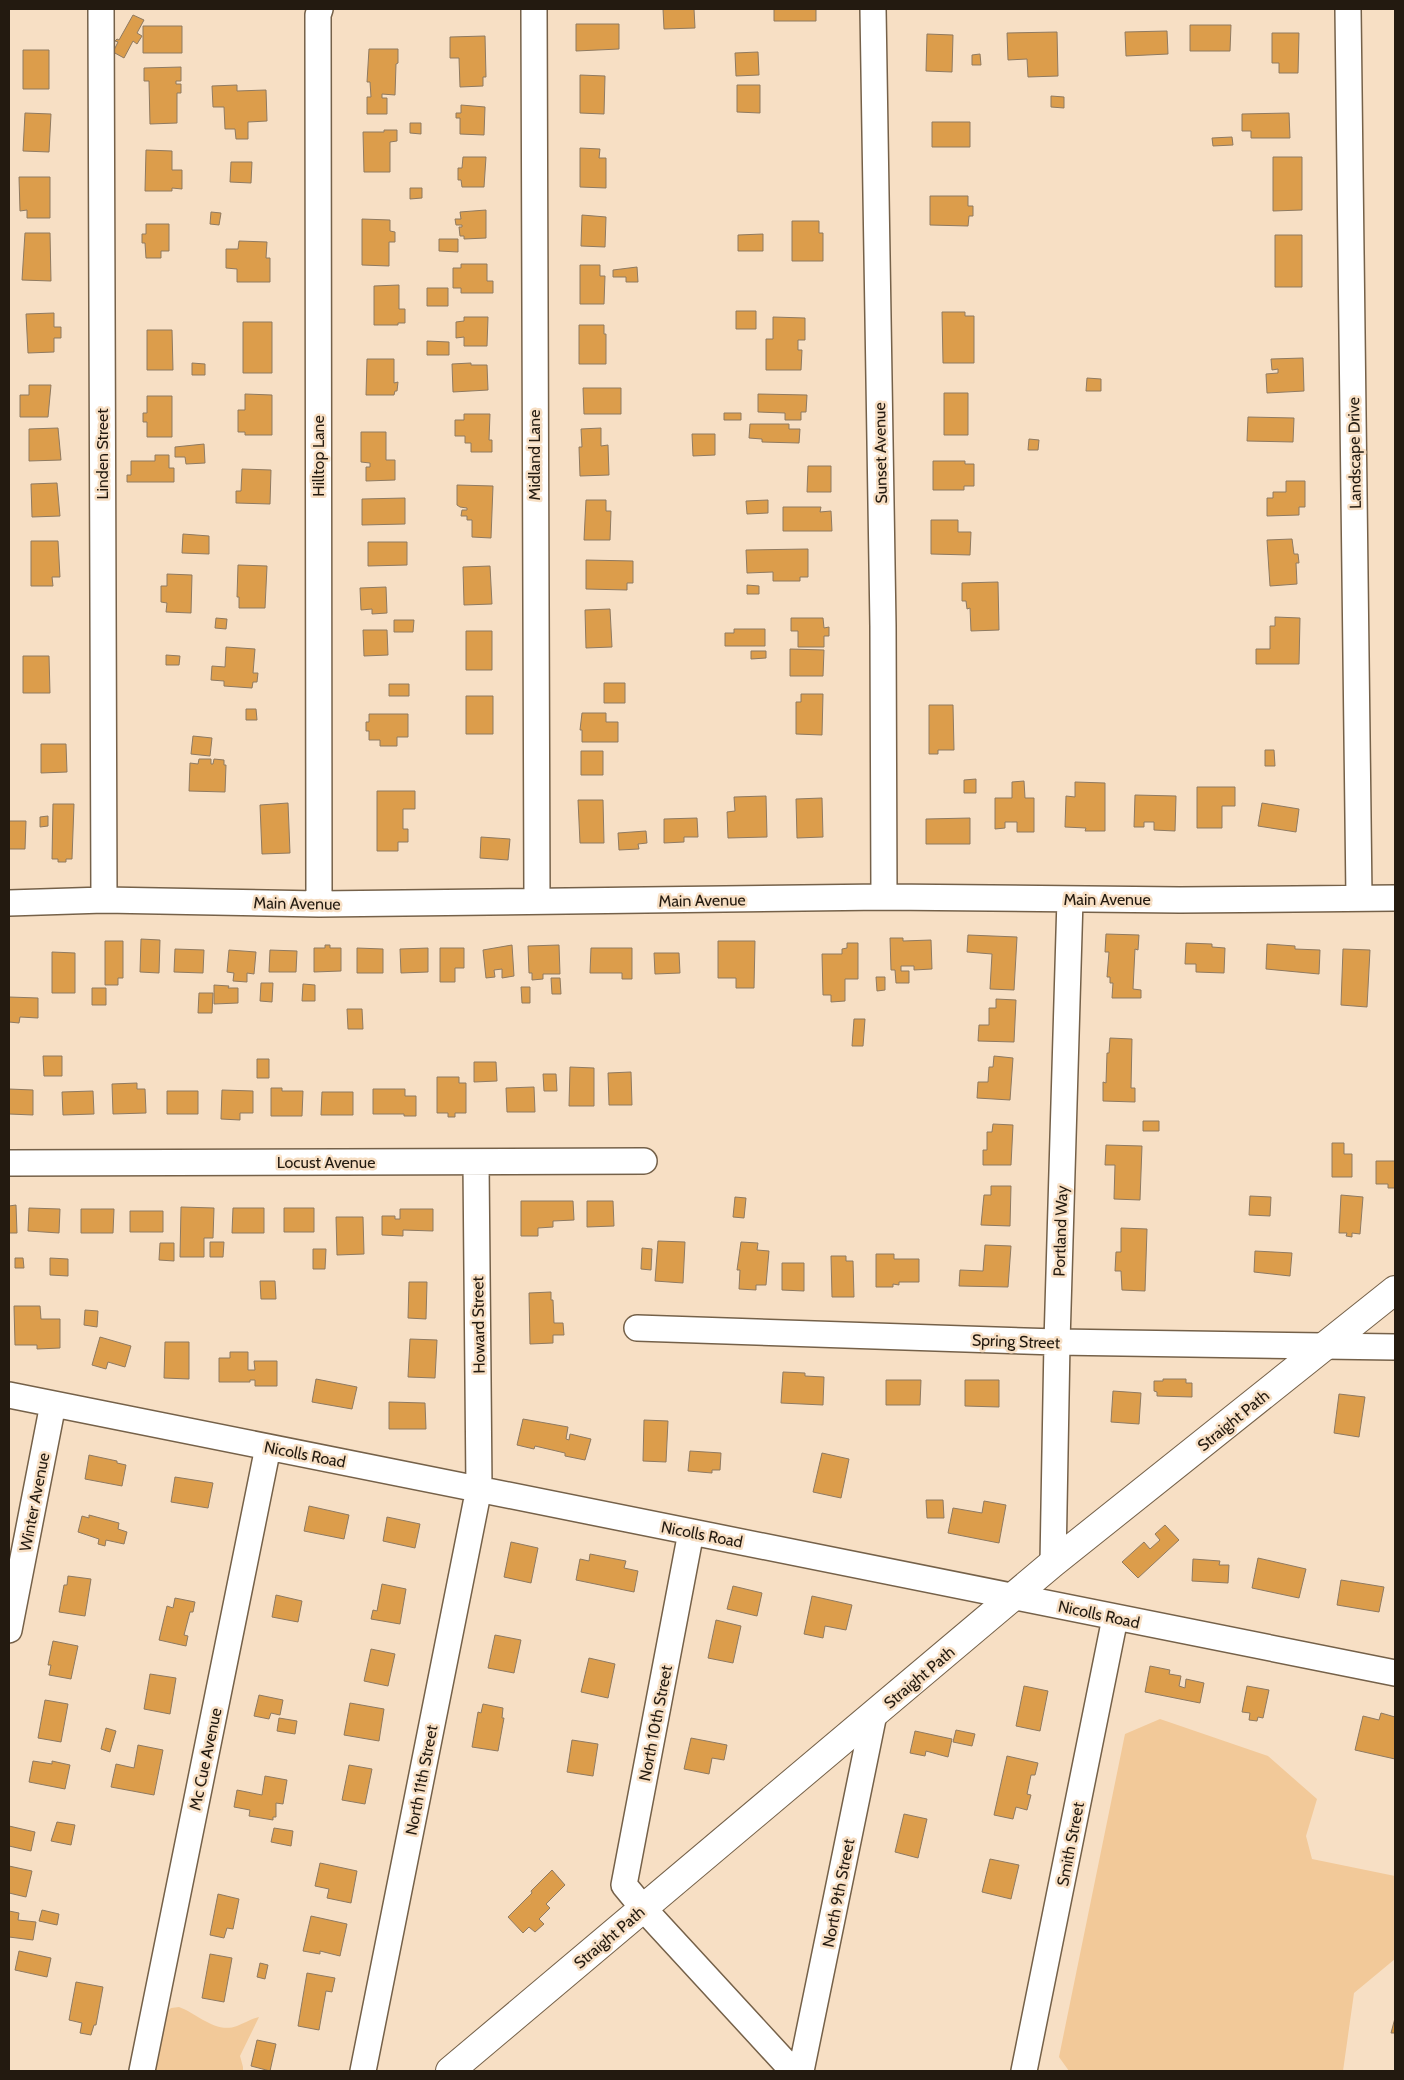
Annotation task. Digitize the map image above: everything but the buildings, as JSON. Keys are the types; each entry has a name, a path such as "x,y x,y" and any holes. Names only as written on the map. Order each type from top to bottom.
{"main road":[{"name":"Straight Path","path":"450,2071 1016,1597 1053,1563 1395,1290"}],"street":[{"name":"Linden Street","path":"100,9 104,900"},
{"name":"Hilltop Lane","path":"319,904 318,15 320,9"},
{"name":"Midland Lane","path":"534,9 536,901"},
{"name":"Sunset Avenue","path":"873,9 883,626 884,897"},
{"name":"Landscape Drive","path":"1348,9 1359,898"},
{"name":"Main Avenue","path":"9,903 104,900 319,904 884,897 1070,899 1395,898"},
{"name":"Portland Way","path":"1053,1563 1057,1342 1070,899"},
{"name":"Locust Avenue","path":"9,1164 644,1160"},
{"name":"Howard Street","path":"476,1162 479,1488"},
{"name":"Spring Street","path":"637,1328 1057,1342 1395,1347"},
{"name":"Nicolls Road","path":"9,1395 1395,1673"},
{"name":"Winter Avenue","path":"9,1630 53,1404"},
{"name":"Mc Cue Avenue","path":"142,2071 268,1447"},
{"name":"North 11th Street","path":"363,2071 479,1488"},
{"name":"North 10th Street","path":"643,1908 624,1885 691,1532"},
{"name":"Smith Street","path":"1024,2071 1115,1618"},
{"name":"North 9th Street","path":"800,2071 874,1714"},
{"path":"643,1908 793,2071"}],"shaded area":[{"path":"1160,1719 1268,1756 1317,1799 1306,1836 1312,1859 1395,1876 1395,1959 1354,1993 1343,2071 1069,2071 1059,2057 1125,1734"},
{"path":"179,2007 214,2025 229,2028 259,2017 240,2056 243,2071 153,2071 166,2013 171,2008"}]}
